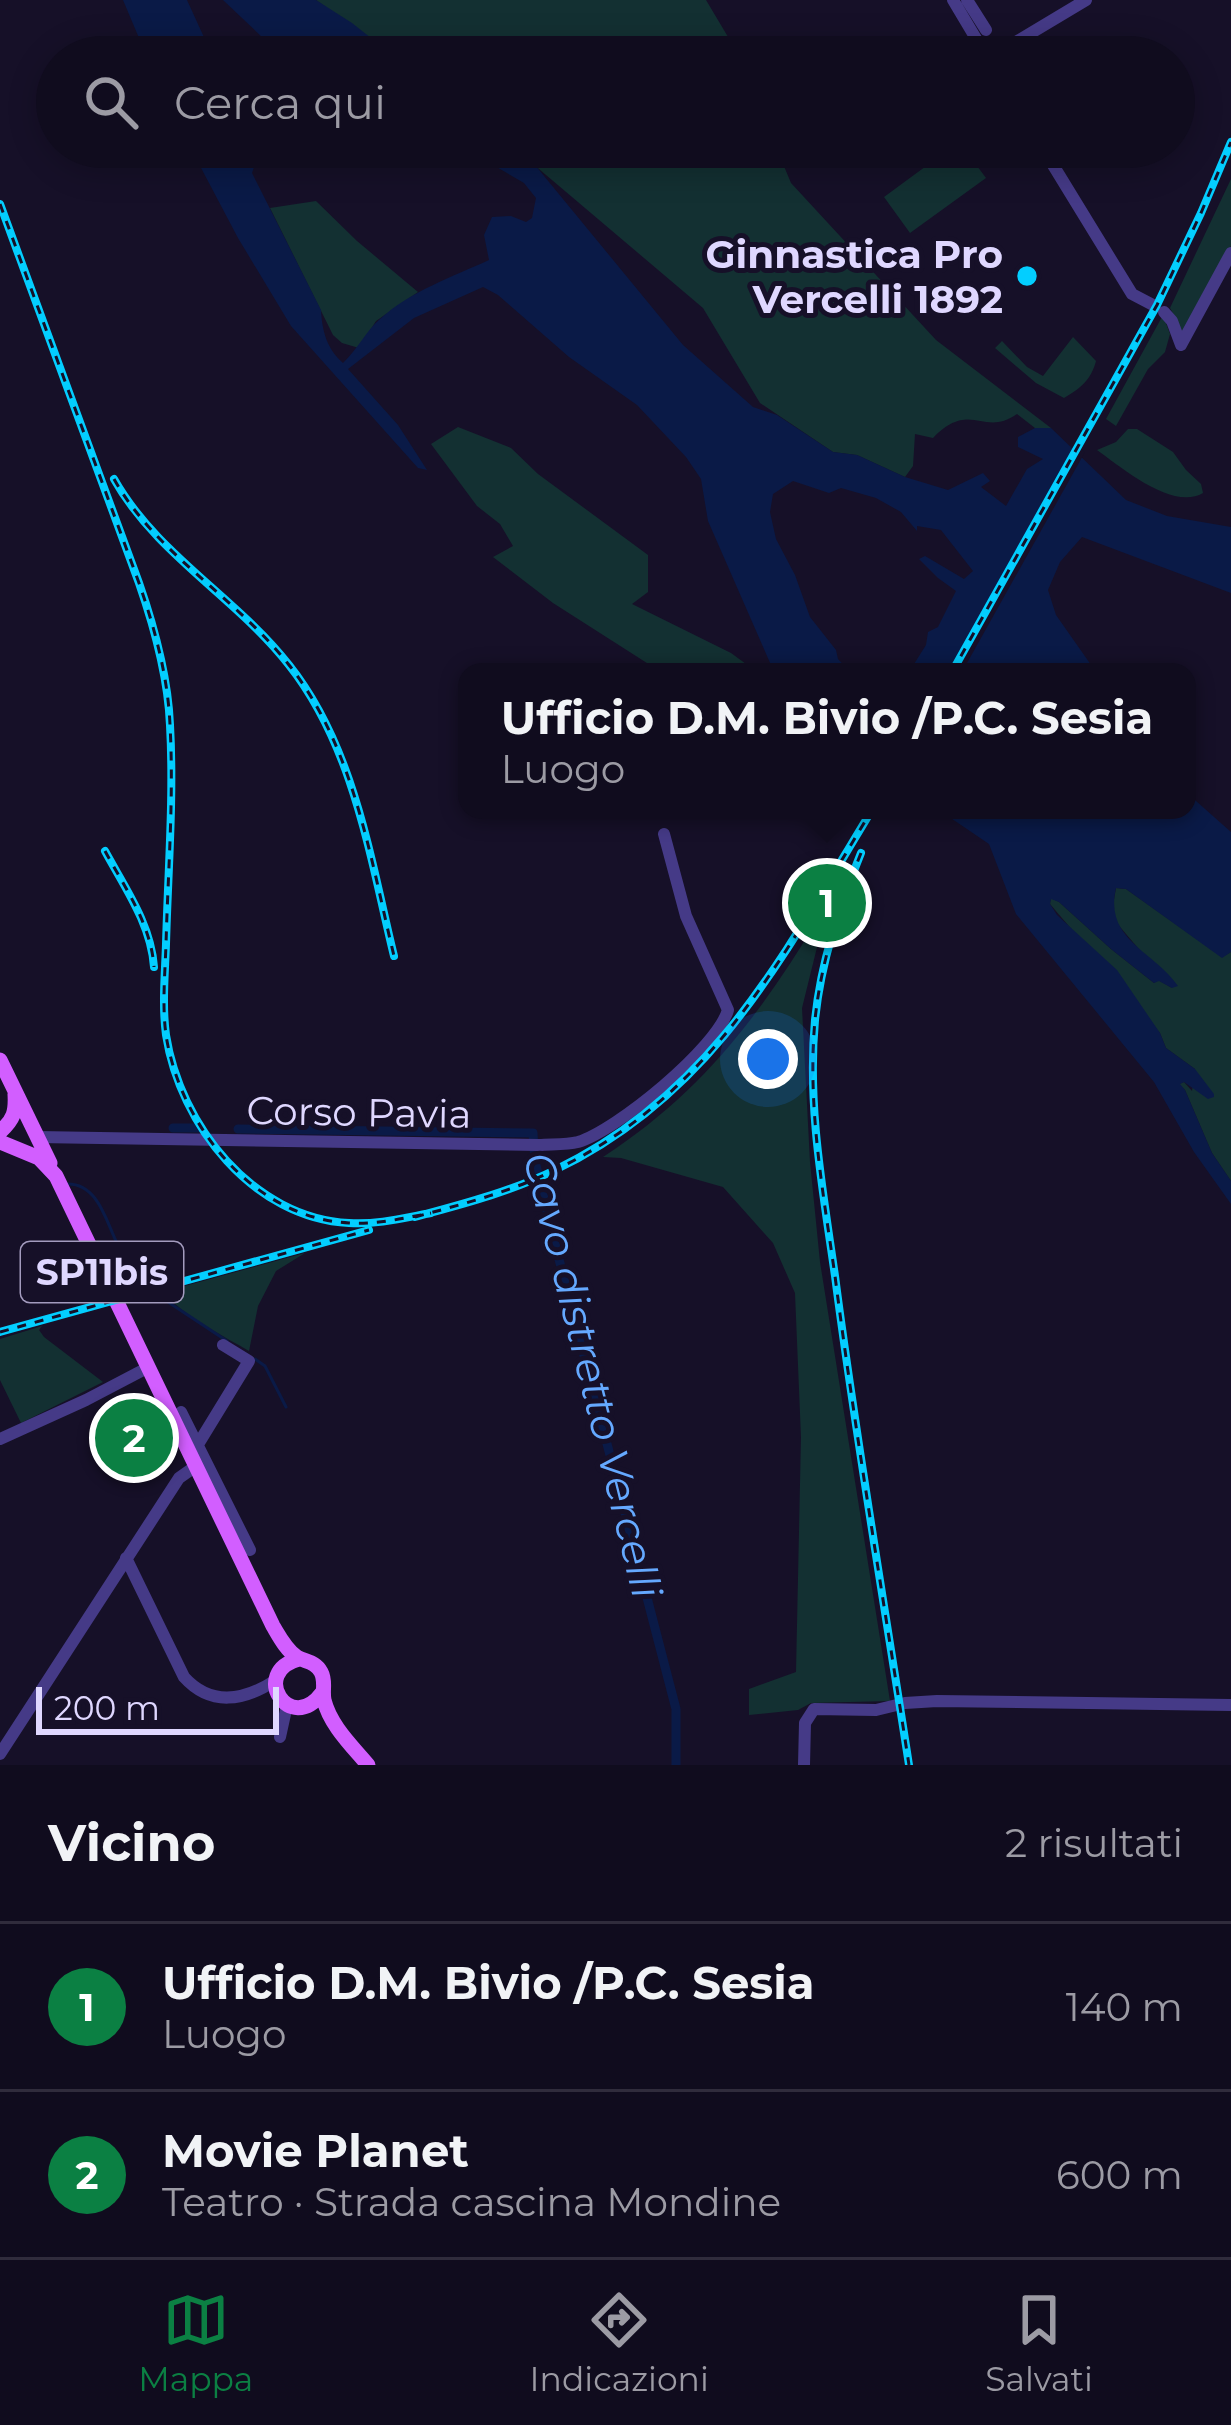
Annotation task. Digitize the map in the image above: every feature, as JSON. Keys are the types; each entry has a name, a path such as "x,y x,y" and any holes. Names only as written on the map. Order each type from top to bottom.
{"main road":[{"name":"SP11bis","path":"0,1060 287,1647 294,1705 340,1731"},
{"path":"2,1138 16,1111 15,1091"},
{"path":"2,1138 35,1132"},
{"path":"2,1138 39,1158 56,1176"},
{"name":"SP11bis","path":"286,1668 315,1664 327,1709 368,1765"},
{"path":"294,1705 318,1700 322,1693"}],"street":[{"path":"953,0 976,36"},
{"path":"967,0 986,30"},
{"path":"1025,36 1086,0"},
{"path":"1055,168 1132,294 1172,321 1181,345 1231,254"},
{"name":"Corso Pavia","path":"35,1132 534,1145 577,1142 623,1115 693,1060 726,1018 723,996 686,916 664,835"},
{"path":"0,1754 195,1456 249,1361 223,1345"},
{"path":"0,1439 149,1367"},
{"path":"181,1412 195,1456 250,1550"},
{"path":"126,1558 184,1677 209,1697 253,1693 294,1705 282,1732"},
{"path":"253,1693 286,1668"},
{"path":"804,1765 805,1723 814,1709 824,1707 876,1710 905,1702 937,1701 1231,1705"}],"green space":[{"path":"316,0 706,0 727,36 366,36"},
{"path":"538,168 785,168 791,183 936,340 1051,428 1035,428 1017,414 995,422 957,421 933,438 915,434 913,466 905,477 857,455 833,452 760,403 703,308"},
{"path":"923,168 979,168 986,178 910,233 884,197"},
{"path":"1231,179 1231,246 1181,337 1170,308"},
{"path":"316,201 418,292 376,321 359,348 333,335 270,208"},
{"path":"1163,315 1170,334 1165,352 1148,369 1116,426 1106,419"},
{"path":"1073,337 1096,361 1084,383 1064,398 1036,383 995,348 1002,341 1043,376"},
{"path":"458,427 511,448 538,474 648,555 648,592 632,604 745,663 647,663 553,603 493,557 513,546 500,524 477,506 431,444"},
{"path":"1128,429 1137,429 1173,452 1201,484 1203,493 1191,497 1163,492 1097,450 1116,442"},
{"path":"1116,888 1126,889 1222,957 1231,952 1231,1181 1179,1084 1184,1082 1192,1091 1195,1069 1166,1048 1160,1033 1050,904 1051,898 1059,902 1154,983 1158,980 1172,988 1115,921"},
{"path":"818,919 824,919 802,1008 810,1162 820,1262 890,1701 811,1703 798,1710 749,1715 749,1689 796,1672 801,1437 795,1293 773,1243 723,1187 603,1157 670,1107 725,1051"},
{"path":"305,1253 276,1271 258,1306 249,1351 192,1317 163,1292"},
{"path":"42,1326 39,1330 44,1337 103,1382 21,1423 0,1380 0,1339"}],"water":[{"path":"123,0 187,0 203,36 138,36"},
{"path":"223,0 316,0 368,36 261,36"},
{"path":"201,168 254,168 252,173 321,310 329,346 343,363 392,309 489,260 484,235 492,217 511,216 526,222 532,218 536,198 524,183 498,168 537,168 683,345 753,407 777,415 833,452 857,455 948,490 983,473 990,481 981,487 1006,506 1027,469 1043,459 1018,447 1018,437 1035,428 1051,428 1126,500 1167,516 1231,527 1231,593 1082,537 1060,562 1048,590 1056,615 1090,663 915,663 928,632 938,627 956,591 919,559 925,556 964,579 973,571 941,530 917,526 917,531 901,512 876,498 841,488 829,493 793,481 773,494 770,512 776,539 810,617 842,663 770,663 708,521 701,479 637,405 483,287 414,318 348,369 398,425 427,470 418,468 291,326"},
{"path":"1196,801 1231,832 1231,952 1222,958 1126,889 1116,888 1114,906 1124,932 1178,986 1154,983 1059,902 1051,899 1050,904 1117,970 1166,1048 1195,1069 1214,1094 1208,1099 1184,1082 1180,1084 1212,1153 1231,1181 1231,1204 1154,1082 1016,914 989,844 952,819 1196,819"}],"pier":[{"path":"1076,444 1085,452 967,663 953,663"}],"waterway":[{"name":"Cavo distretto Vercelli","path":"173,1128 200,1128"},
{"name":"Cavo distretto Vercelli","path":"238,1129 533,1133 554,1240 676,1709 676,1765"},
{"path":"68,1184 94,1197 117,1243 125,1243 152,1285"},
{"path":"162,1294 227,1341"},
{"path":"255,1359 265,1366 286,1407"}],"railway":[{"path":"957,663 1157,305 1231,142"},
{"path":"0,204 139,583 164,671 171,779 164,1012 174,1069 187,1102 227,1161 282,1204 314,1217 349,1223 431,1213"},
{"path":"114,479 152,530 268,641 311,697 357,804 394,956"},
{"path":"415,1217 504,1191 555,1170 611,1139 659,1102 740,1016 867,819"},
{"path":"105,851 142,921 154,967"},
{"path":"861,853 832,935 818,998 813,1052 815,1116 852,1398 909,1765"},
{"path":"0,1332 369,1230"}],"place":[{"name":"Ginnastica Pro Vercelli 1892","path":"1027,276"},
{"name":"Ufficio D.M. Bivio /P.C. Sesia","path":"827,903"},
{"name":"Movie Planet","path":"134,1438"}]}
